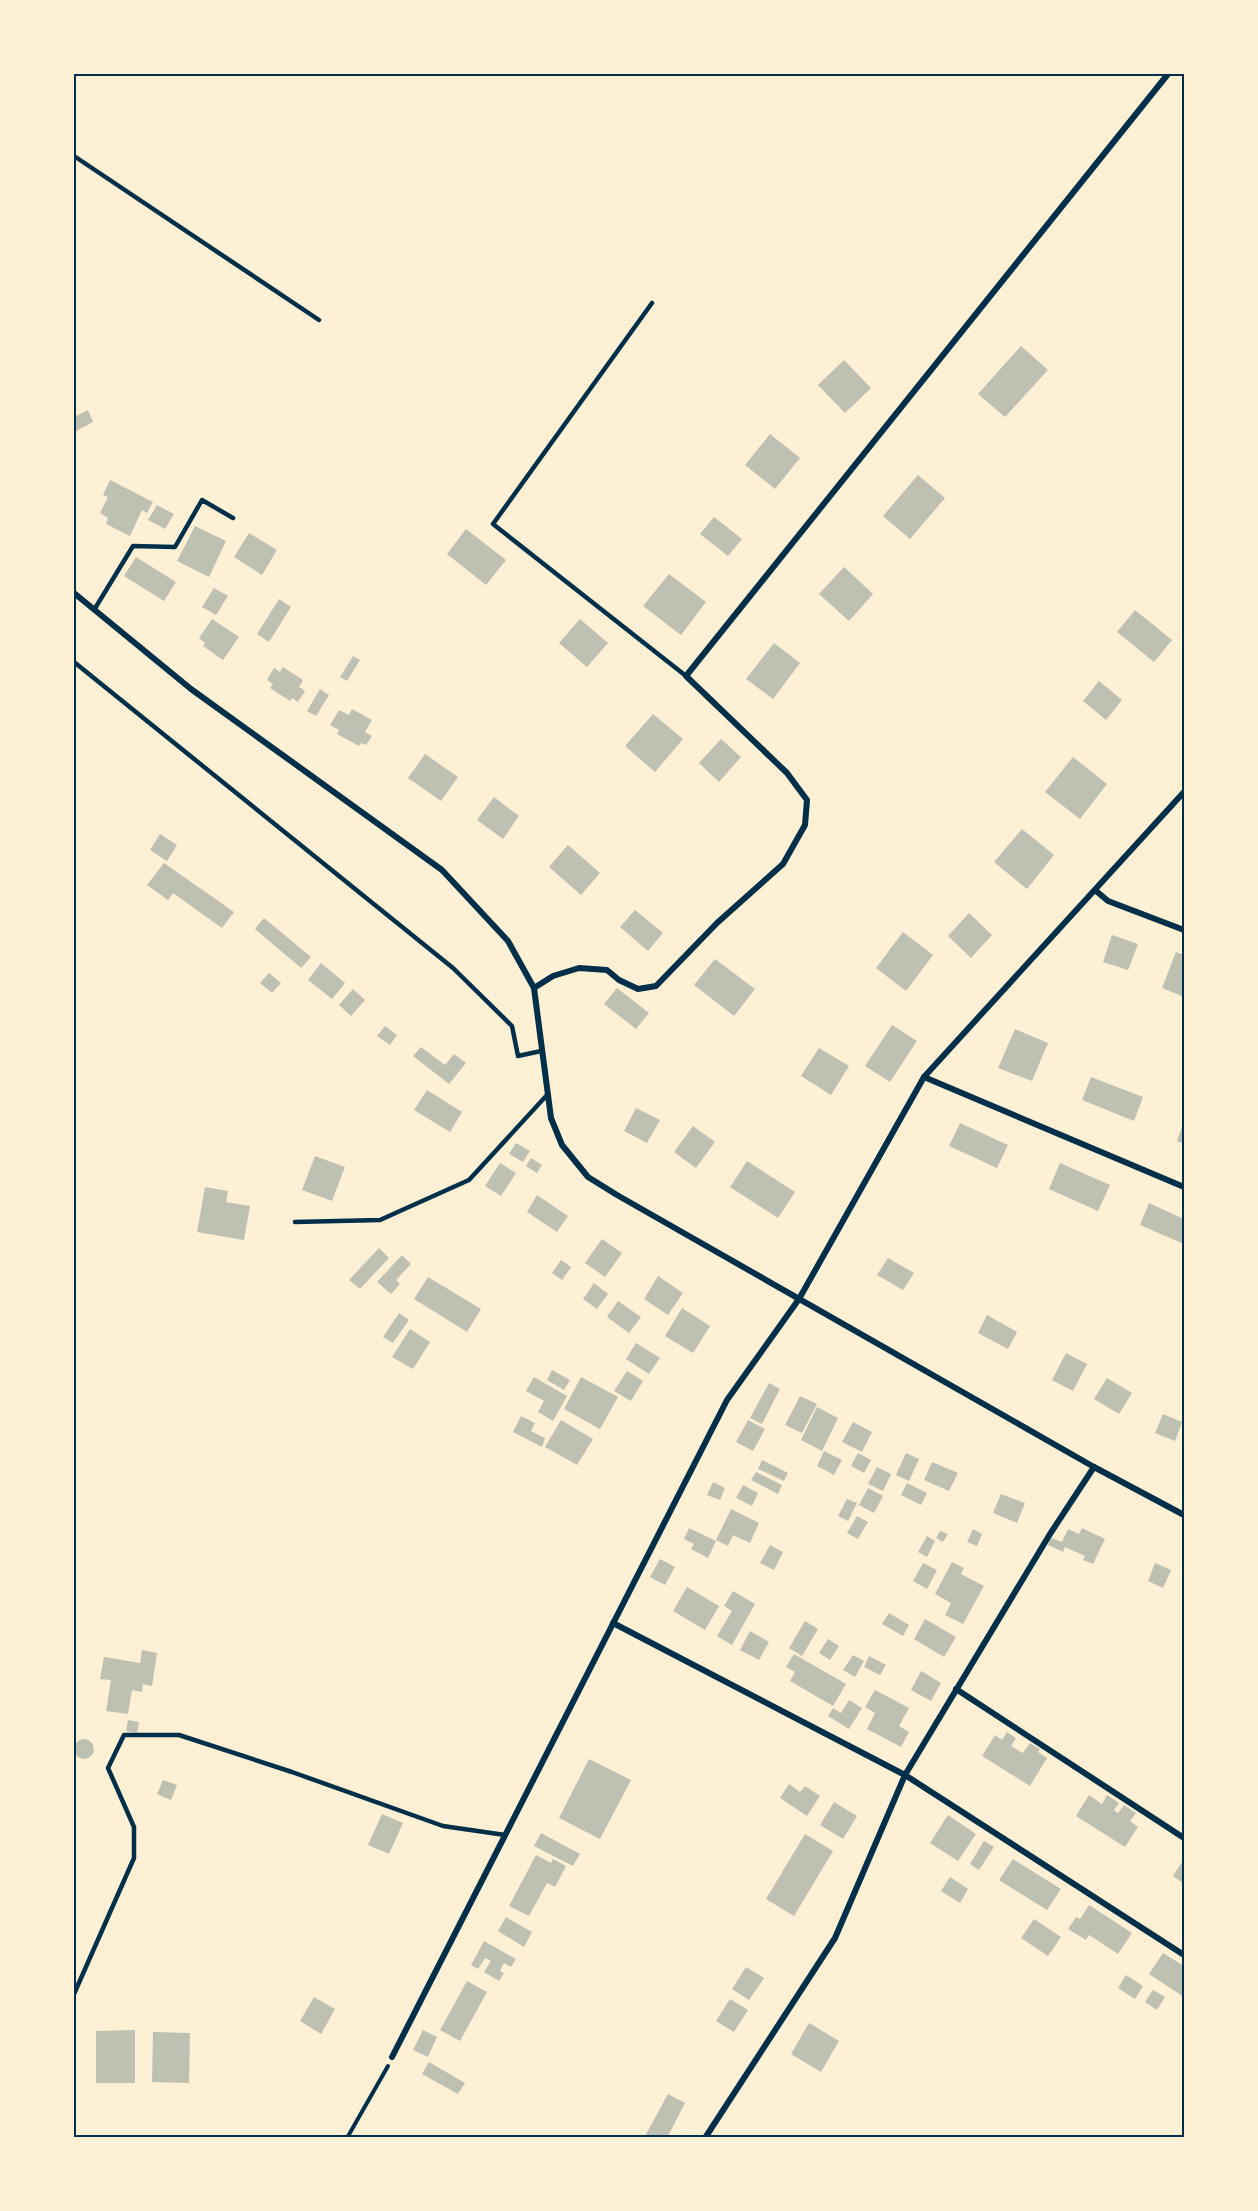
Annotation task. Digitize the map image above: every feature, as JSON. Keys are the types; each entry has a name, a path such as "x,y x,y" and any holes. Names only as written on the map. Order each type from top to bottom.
{"street":[{"path":"534,988 553,976 579,968 607,970 619,980 638,989 656,986 717,923 783,864 805,825 807,800 787,773 686,676 1168,74"},
{"path":"74,593 191,689 442,870 508,941 534,988 550,1118 562,1145 588,1177 1094,1467 1185,1515"},
{"path":"393,2057 727,1400 799,1299 924,1077 1185,792"},
{"path":"1095,890 1108,901 1185,930"},
{"path":"924,1077 1185,1187"},
{"path":"705,2138 835,1938 905,1775 1044,1544 1094,1467"},
{"path":"613,1623 905,1775 1185,1955"},
{"path":"956,1689 1185,1838"}],"lane":[{"path":"74,156 319,320"},
{"path":"652,303 493,524 686,676"},
{"path":"94,610 133,546 176,547 202,500 233,518"},
{"path":"74,662 453,968 512,1026 518,1056 542,1051"},
{"path":"295,1222 380,1220 469,1180 547,1095"},
{"path":"74,1994 134,1858 134,1827 108,1768 124,1735 179,1735 292,1772 443,1826 506,1834"}],"path":[{"path":"347,2138 393,2057"}],"building":[{"path":"1021,346 1048,370 1005,417 978,394"},
{"path":"844,360 871,388 845,413 818,385"},
{"path":"88,410 93,422 74,432 74,417"},
{"path":"770,434 800,458 775,489 745,465"},
{"path":"918,475 945,498 910,539 883,516"},
{"path":"110,480 153,502 147,513 142,510 130,536 106,524 108,518 100,513 108,497 103,495"},
{"path":"157,505 174,514 165,529 148,520"},
{"path":"714,517 742,539 728,556 700,534"},
{"path":"195,526 226,541 209,577 177,561"},
{"path":"466,529 506,560 486,585 447,554"},
{"path":"249,533 277,550 262,575 234,557"},
{"path":"136,557 176,582 164,601 124,576"},
{"path":"844,567 873,594 849,621 819,594"},
{"path":"669,574 706,602 681,635 643,606"},
{"path":"214,588 228,596 216,615 202,607"},
{"path":"279,599 291,607 269,642 257,634"},
{"path":"1135,610 1172,640 1154,662 1117,632"},
{"path":"212,619 239,637 223,660 203,646 205,643 199,638"},
{"path":"580,619 608,643 587,667 559,643"},
{"path":"774,643 800,663 773,699 746,679"},
{"path":"353,656 360,660 347,681 340,677"},
{"path":"283,667 303,680 299,687 305,691 298,702 292,698 290,701 270,688 273,684 267,680 274,668 280,672"},
{"path":"1099,681 1122,700 1106,720 1083,701"},
{"path":"320,689 329,695 316,716 307,711"},
{"path":"352,709 372,720 365,732 372,736 366,745 361,743 359,746 337,734 339,730 330,725 339,710 349,715"},
{"path":"653,714 683,739 655,772 625,746"},
{"path":"721,739 741,757 719,782 699,763"},
{"path":"425,754 458,777 441,801 408,778"},
{"path":"1073,757 1107,784 1080,819 1045,792"},
{"path":"494,797 519,816 503,839 477,820"},
{"path":"1022,829 1054,855 1027,889 994,862"},
{"path":"160,834 177,845 167,861 150,850"},
{"path":"568,845 600,873 581,895 549,867"},
{"path":"164,863 234,912 222,928 173,893 168,900 147,885"},
{"path":"635,910 663,933 648,951 620,927"},
{"path":"969,913 992,935 971,958 948,936"},
{"path":"264,918 311,957 301,968 255,929"},
{"path":"903,932 933,955 906,991 876,968"},
{"path":"1112,935 1138,944 1128,970 1103,962"},
{"path":"1176,952 1184,955 1184,997 1162,988"},
{"path":"715,959 755,989 734,1016 694,985"},
{"path":"321,963 345,983 332,999 308,980"},
{"path":"269,973 281,983 272,993 260,983"},
{"path":"617,988 649,1013 636,1029 604,1004"},
{"path":"353,989 365,1000 351,1016 339,1005"},
{"path":"892,1025 917,1041 890,1082 865,1066"},
{"path":"385,1026 397,1035 390,1045 377,1036"},
{"path":"1015,1029 1048,1043 1032,1081 998,1068"},
{"path":"421,1047 445,1065 454,1054 466,1063 449,1084 413,1056"},
{"path":"819,1048 849,1066 831,1095 801,1076"},
{"path":"1091,1077 1143,1097 1134,1121 1082,1100"},
{"path":"427,1090 462,1112 450,1132 414,1110"},
{"path":"636,1108 660,1120 647,1143 624,1131"},
{"path":"1184,1121 1184,1144 1177,1141"},
{"path":"960,1123 1008,1145 997,1168 949,1146"},
{"path":"693,1126 715,1142 696,1168 674,1152"},
{"path":"516,1143 530,1151 523,1162 509,1154"},
{"path":"315,1156 345,1167 332,1201 302,1190"},
{"path":"531,1158 542,1165 537,1173 526,1166"},
{"path":"747,1161 795,1192 778,1218 730,1187"},
{"path":"500,1163 516,1173 501,1196 485,1186"},
{"path":"1060,1163 1110,1185 1098,1211 1049,1189"},
{"path":"205,1187 228,1191 226,1202 250,1206 244,1240 197,1232"},
{"path":"537,1195 568,1216 557,1232 527,1212"},
{"path":"1149,1203 1184,1219 1184,1244 1140,1225"},
{"path":"602,1239 622,1253 605,1277 585,1263"},
{"path":"379,1248 389,1258 360,1289 349,1280"},
{"path":"402,1255 411,1264 396,1280 400,1284 391,1294 377,1282"},
{"path":"888,1258 914,1273 903,1290 877,1275"},
{"path":"561,1260 571,1267 562,1280 552,1273"},
{"path":"658,1276 683,1293 668,1315 644,1299"},
{"path":"428,1277 481,1309 467,1332 414,1299"},
{"path":"594,1283 608,1294 597,1309 583,1299"},
{"path":"618,1301 641,1317 629,1333 607,1317"},
{"path":"682,1308 710,1326 693,1353 665,1336"},
{"path":"399,1313 409,1320 393,1343 383,1337"},
{"path":"987,1315 1017,1332 1008,1349 978,1333"},
{"path":"410,1329 430,1342 413,1369 392,1357"},
{"path":"636,1343 660,1358 649,1374 626,1359"},
{"path":"1066,1353 1087,1364 1073,1391 1052,1380"},
{"path":"552,1370 570,1380 564,1390 547,1380"},
{"path":"627,1371 643,1381 631,1401 614,1391"},
{"path":"534,1377 567,1396 553,1421 538,1412 544,1401 526,1391"},
{"path":"581,1377 618,1397 600,1429 564,1409"},
{"path":"1107,1378 1132,1393 1119,1414 1094,1399"},
{"path":"769,1383 780,1389 762,1424 750,1418"},
{"path":"800,1396 817,1404 802,1433 785,1425"},
{"path":"817,1407 838,1418 822,1451 801,1440"},
{"path":"1163,1414 1182,1422 1175,1441 1155,1433"},
{"path":"521,1416 535,1423 531,1431 545,1438 542,1447 513,1432"},
{"path":"561,1420 593,1439 577,1465 545,1447"},
{"path":"748,1420 765,1429 753,1451 736,1442"},
{"path":"853,1422 872,1432 862,1452 842,1442"},
{"path":"824,1451 842,1460 834,1475 817,1466"},
{"path":"858,1453 871,1460 864,1473 851,1466"},
{"path":"906,1453 919,1459 909,1481 896,1475"},
{"path":"762,1460 788,1473 784,1481 758,1469"},
{"path":"932,1462 958,1473 949,1491 924,1480"},
{"path":"877,1467 891,1474 883,1491 868,1484"},
{"path":"756,1472 782,1485 778,1494 751,1480"},
{"path":"713,1482 725,1488 720,1500 707,1495"},
{"path":"907,1483 927,1493 921,1505 901,1495"},
{"path":"743,1485 758,1493 752,1506 736,1498"},
{"path":"868,1488 883,1496 874,1513 859,1505"},
{"path":"1001,1494 1025,1503 1017,1523 993,1513"},
{"path":"847,1499 857,1503 848,1521 838,1516"},
{"path":"731,1509 759,1523 750,1543 733,1535 728,1546 716,1540"},
{"path":"857,1516 868,1522 858,1539 847,1533"},
{"path":"689,1528 716,1541 708,1558 691,1549 694,1544 684,1539"},
{"path":"1082,1528 1105,1539 1093,1564 1083,1560 1085,1556 1065,1547 1063,1552 1048,1545 1051,1538 1062,1542 1068,1529 1079,1534"},
{"path":"973,1529 982,1534 977,1546 967,1542"},
{"path":"940,1531 948,1534 943,1542 936,1538"},
{"path":"927,1536 935,1541 927,1557 918,1552"},
{"path":"770,1545 783,1552 774,1570 760,1563"},
{"path":"660,1559 675,1567 665,1585 650,1577"},
{"path":"952,1562 964,1568 961,1574 984,1586 963,1624 945,1615 951,1603 935,1594"},
{"path":"923,1563 937,1570 927,1589 913,1581"},
{"path":"1155,1563 1171,1570 1163,1588 1148,1581"},
{"path":"687,1587 719,1606 705,1630 673,1611"},
{"path":"733,1591 755,1604 732,1645 717,1636 732,1611 724,1606"},
{"path":"889,1613 909,1625 903,1636 882,1624"},
{"path":"925,1619 956,1637 944,1657 914,1639"},
{"path":"805,1621 818,1629 802,1656 789,1648"},
{"path":"750,1631 769,1642 759,1660 740,1650"},
{"path":"828,1639 839,1646 830,1660 819,1653"},
{"path":"142,1650 157,1653 152,1686 143,1684 142,1692 132,1690 128,1714 106,1711 111,1680 100,1679 104,1657 140,1663"},
{"path":"794,1654 846,1684 833,1706 790,1681 795,1672 786,1667"},
{"path":"853,1655 864,1661 855,1677 843,1670"},
{"path":"869,1656 886,1665 880,1675 864,1667"},
{"path":"921,1671 941,1683 931,1701 911,1690"},
{"path":"875,1690 909,1708 899,1726 909,1732 901,1747 867,1729 875,1713 865,1707"},
{"path":"849,1700 862,1708 849,1729 828,1716 833,1708 841,1713"},
{"path":"128,1720 139,1722 137,1733 126,1731"},
{"path":"1007,1732 1016,1738 1011,1746 1023,1753 1030,1743 1040,1749 1038,1752 1047,1758 1030,1786 982,1756 995,1735 1002,1740"},
{"path":"84,1739 91,1742 94,1749 91,1756 84,1759 77,1756 74,1749 77,1742"},
{"path":"589,1759 631,1780 600,1839 559,1818"},
{"path":"163,1780 177,1785 171,1800 157,1794"},
{"path":"789,1784 800,1792 805,1786 820,1796 807,1816 780,1798"},
{"path":"1089,1795 1102,1804 1107,1795 1119,1803 1114,1810 1118,1813 1124,1805 1136,1813 1130,1821 1138,1827 1125,1847 1076,1816"},
{"path":"834,1802 857,1816 843,1839 820,1825"},
{"path":"382,1814 403,1823 389,1854 368,1845"},
{"path":"948,1815 976,1834 958,1861 930,1843"},
{"path":"541,1833 580,1854 573,1866 534,1846"},
{"path":"805,1834 833,1851 794,1916 766,1899"},
{"path":"984,1841 994,1847 979,1870 970,1864"},
{"path":"536,1855 551,1863 553,1859 566,1866 555,1887 547,1883 529,1916 509,1906"},
{"path":"1013,1859 1061,1889 1047,1910 999,1880"},
{"path":"1184,1859 1184,1884 1173,1876"},
{"path":"950,1877 968,1889 960,1903 941,1891"},
{"path":"1089,1905 1132,1933 1118,1954 1089,1935 1086,1940 1068,1929 1076,1917 1080,1919"},
{"path":"506,1917 532,1932 524,1947 498,1931"},
{"path":"1034,1919 1061,1937 1048,1956 1021,1938"},
{"path":"484,1941 516,1959 511,1967 504,1963 500,1971 504,1973 499,1981 484,1972 491,1961 485,1958 478,1969 471,1965"},
{"path":"1163,1953 1184,1966 1184,1997 1149,1974"},
{"path":"746,1967 764,1978 749,2000 732,1989"},
{"path":"1126,1975 1143,1986 1135,1999 1118,1988"},
{"path":"467,1981 487,1992 460,2041 440,2030"},
{"path":"1153,1990 1165,1997 1157,2010 1145,2002"},
{"path":"314,1997 335,2009 321,2034 300,2021"},
{"path":"730,1999 748,2010 734,2032 716,2021"},
{"path":"809,2023 839,2041 821,2072 791,2054"},
{"path":"135,2030 135,2083 96,2083 96,2031"},
{"path":"423,2030 437,2037 428,2057 413,2050"},
{"path":"153,2032 190,2033 189,2083 152,2082"},
{"path":"429,2062 465,2083 458,2094 422,2074"},
{"path":"668,2094 685,2103 667,2138 644,2138"},
{"path":"95,2135 167,2135 167,2138 95,2138"}]}
